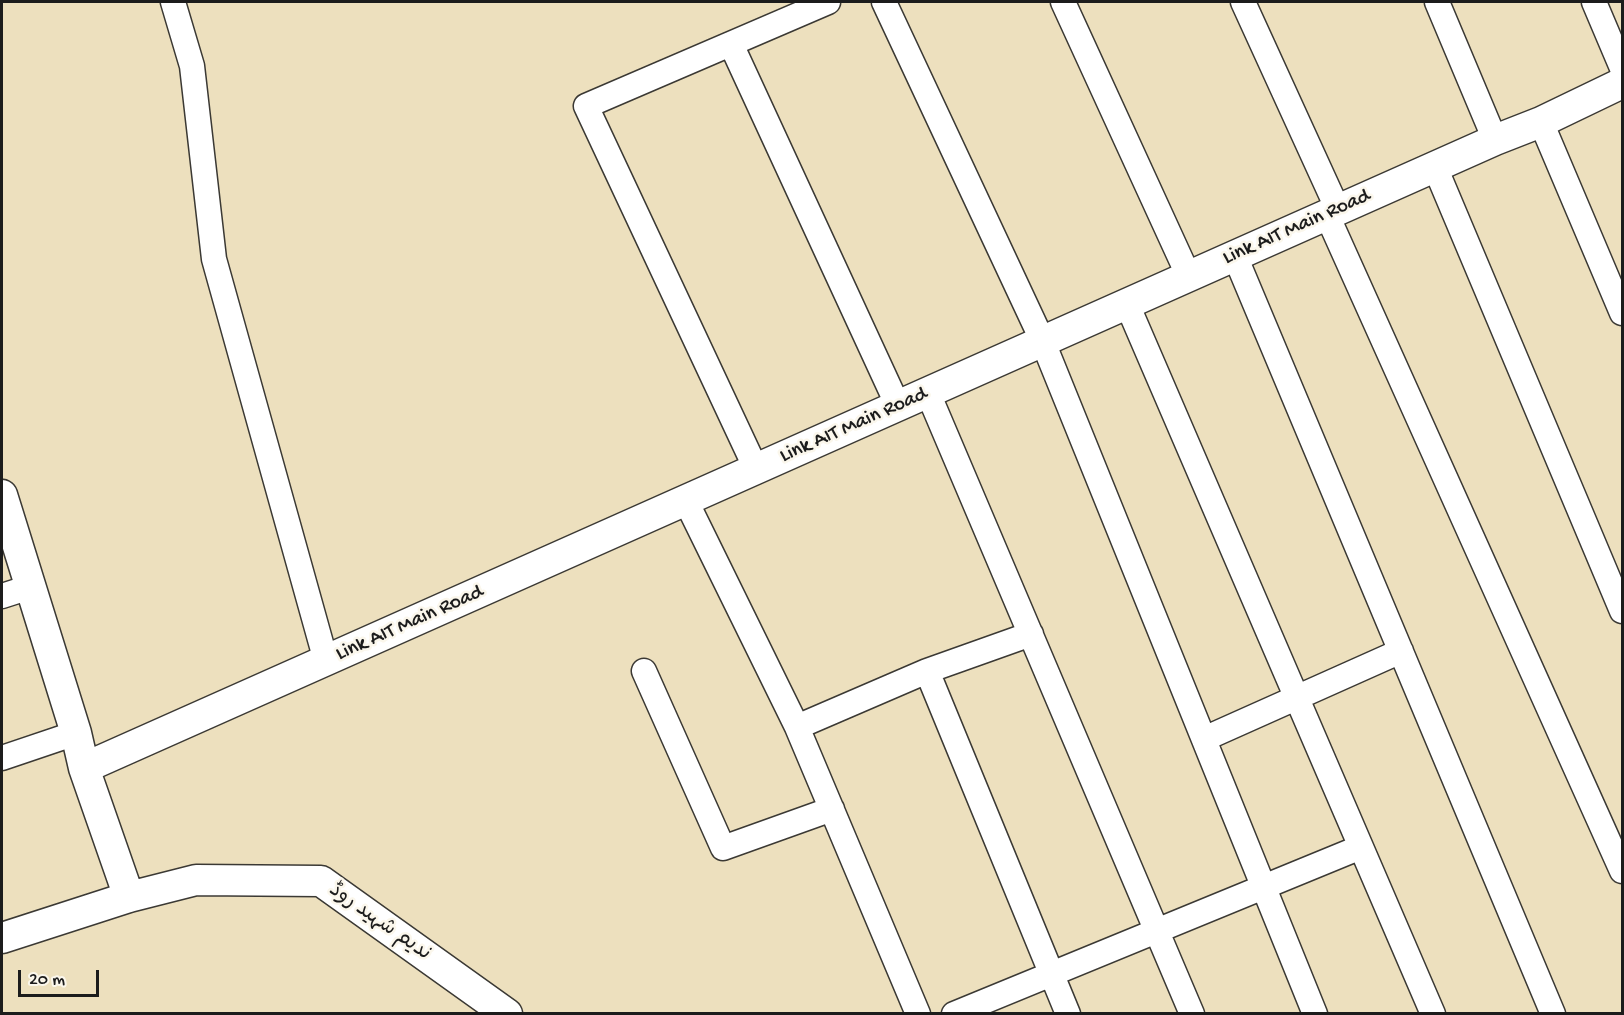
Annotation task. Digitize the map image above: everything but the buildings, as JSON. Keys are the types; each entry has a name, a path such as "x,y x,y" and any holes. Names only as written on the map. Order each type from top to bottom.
{"street":[{"path":"174,2 192,66 214,259 326,661"},
{"path":"756,469 586,106 828,2"},
{"path":"884,2 1043,342 1315,1014"},
{"path":"1063,2 1189,277"},
{"path":"1243,2 1332,213 1623,871"},
{"path":"1437,2 1495,140"},
{"path":"1594,2 1623,68"},
{"path":"731,44 898,406"},
{"name":"Link AIT Main Road","path":"84,768 1495,140 1541,122 1623,83"},
{"path":"1541,122 1623,313"},
{"path":"1435,167 1623,611"},
{"path":"1235,256 1553,1014"},
{"path":"1127,304 1433,1014"},
{"path":"928,393 1192,1014"},
{"path":"2,495 76,733 84,768 129,897"},
{"path":"686,501 797,727 918,1014"},
{"path":"2,596 30,587"},
{"path":"797,727 927,671 1031,634"},
{"path":"1204,739 1401,651"},
{"path":"644,671 723,848 832,810"},
{"path":"927,671 1068,1014"},
{"path":"2,758 76,733"},
{"path":"954,1014 1361,847"},
{"name":"ندیم شہید روڈ","path":"2,938 129,897 196,880 321,881 507,1014"}]}
